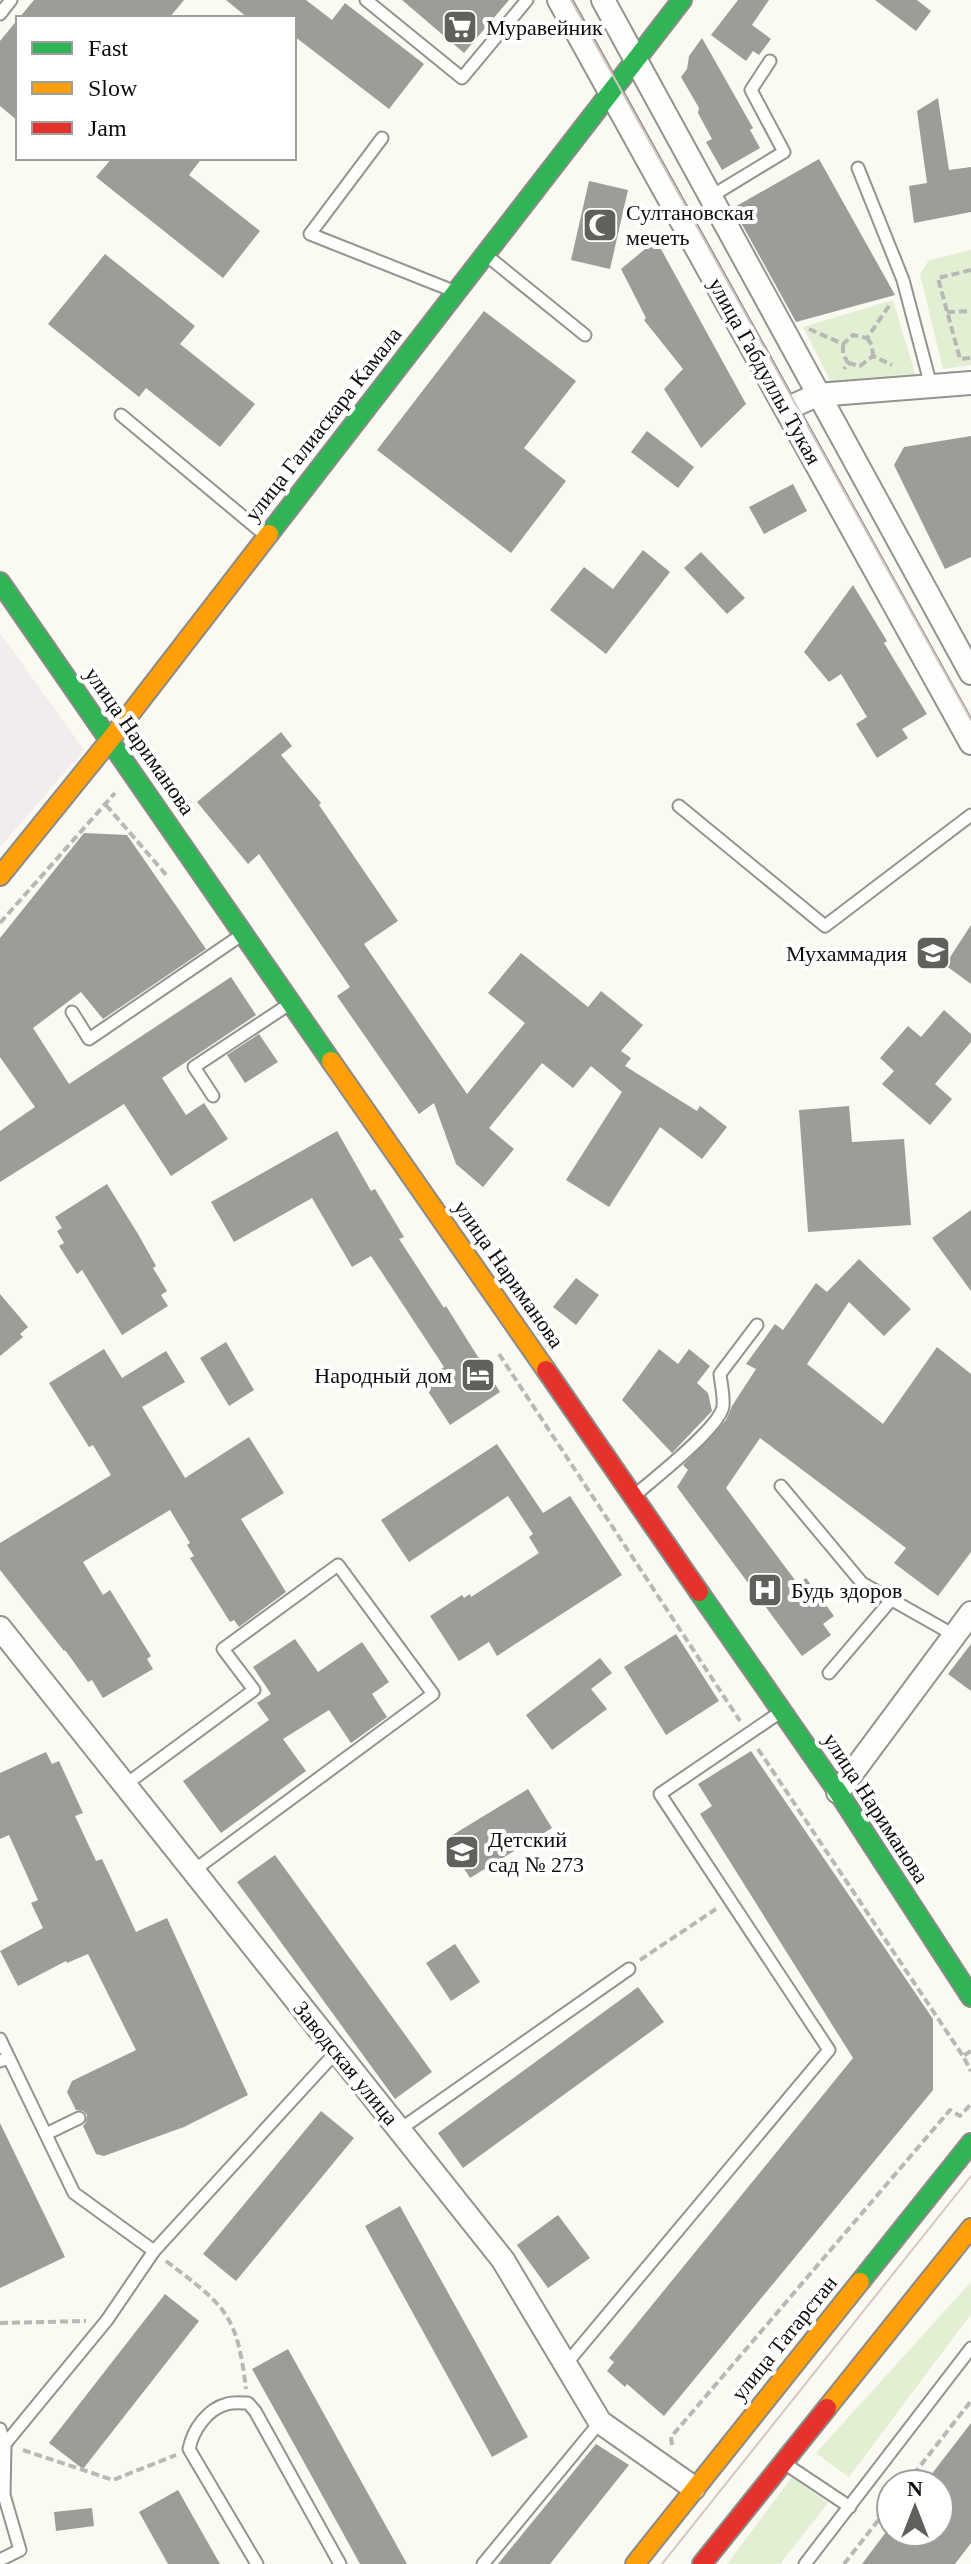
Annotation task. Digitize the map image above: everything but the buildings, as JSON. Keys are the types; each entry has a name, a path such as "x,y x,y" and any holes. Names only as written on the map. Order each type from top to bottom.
{"main road":[{"name":"улица Галиаскара Камала","path":"0,876 110,740 682,0"},
{"name":"улица Нариманова","path":"0,582 838,1792 971,1997"},
{"name":"улица Татарстан","path":"635,2564 971,2143"},
{"path":"702,2564 971,2228"}],"street":[{"name":"улица Габдуллы Тукая","path":"559,0 971,743"},
{"name":"улица Габдуллы Тукая","path":"603,0 971,673"},
{"path":"786,409 817,395 971,383"},
{"path":"838,1792 971,1613"},
{"name":"Заводская улица","path":"0,1628 503,2260 600,2422 694,2488"}],"lane":[{"path":"0,14 11,0"},
{"path":"366,0 462,78 527,0"},
{"path":"710,197 784,152 751,90 770,61"},
{"path":"382,138 310,234 456,292"},
{"path":"858,168 903,280 931,386"},
{"path":"485,254 585,335"},
{"path":"121,415 267,537"},
{"path":"679,806 825,926 971,815"},
{"path":"72,1012 89,1039 244,933"},
{"path":"213,1096 194,1067 292,1002"},
{"path":"633,1496 697,1441 719,1417 723,1407 720,1374 757,1325"},
{"path":"781,1486 862,1583 954,1635"},
{"path":"125,1785 254,1690 223,1649 338,1565 433,1694 193,1871"},
{"path":"829,1673 892,1599"},
{"path":"566,2364 829,2050 660,1794 782,1711"},
{"path":"399,2130 629,1969"},
{"path":"0,2039 4,2060 46,2134 74,2193 154,2251"},
{"path":"5,2444 107,2320 154,2251 337,2051"},
{"path":"46,2134 79,2118"},
{"path":"805,2564 971,2348"},
{"path":"257,2564 189,2449 192,2434 204,2418 226,2404 248,2403 255,2411 340,2564"},
{"path":"483,2564 600,2422"},
{"path":"0,2429 5,2444 4,2495 20,2550 0,2560"},
{"path":"783,2463 850,2507"}],"path":[{"path":"971,270 938,278 960,359 971,358"},
{"path":"867,338 893,300"},
{"path":"947,312 971,311"},
{"path":"803,327 843,344"},
{"path":"840,375 848,363 843,354 843,344 853,335 867,338 872,345 873,356"},
{"path":"0,923 106,805 176,887"},
{"path":"494,1347 971,2071"},
{"path":"629,1969 730,1899"},
{"path":"963,2056 971,2051"},
{"path":"675,2475 671,2437 950,2110 960,2116 971,2105"},
{"path":"154,2251 214,2298 234,2327 242,2355 248,2403"},
{"path":"0,2323 107,2320"},
{"path":"919,2468 971,2401"},
{"path":"5,2444 113,2480 189,2449"},
{"path":"844,2564 875,2524"}],"shaded area":[{"path":"0,633 84,750 0,847"}],"green space":[{"path":"971,250 971,365 943,369 920,274 929,260"},
{"path":"893,300 916,377 833,386 803,327"},
{"path":"971,2282 971,2314 849,2477 816,2453"},
{"path":"792,2477 828,2503 780,2564 727,2564"}],"tram line":[{"path":"571,0 971,720"},
{"path":"662,2564 971,2176"}],"traffic: fast":[{"path":"269,534 682,0"},
{"path":"0,582 331,1061"},
{"path":"699,1592 838,1792 971,1997"},
{"path":"860,2282 971,2143"}],"traffic: slow":[{"path":"0,876 269,534"},
{"path":"331,1061 546,1370"},
{"path":"827,2408 971,2228"},
{"path":"635,2564 860,2282"}],"traffic: jam":[{"path":"546,1370 699,1592"},
{"path":"702,2564 827,2408"}],"place":[{"name":"Муравейник","path":"460,27"},
{"name":"Султановская мечеть","path":"600,225"},
{"name":"Мухаммадия","path":"933,953"},
{"name":"Народный дом","path":"478,1375"},
{"name":"Будь здоров","path":"765,1590"},
{"name":"Детский сад № 273","path":"462,1852"}]}
